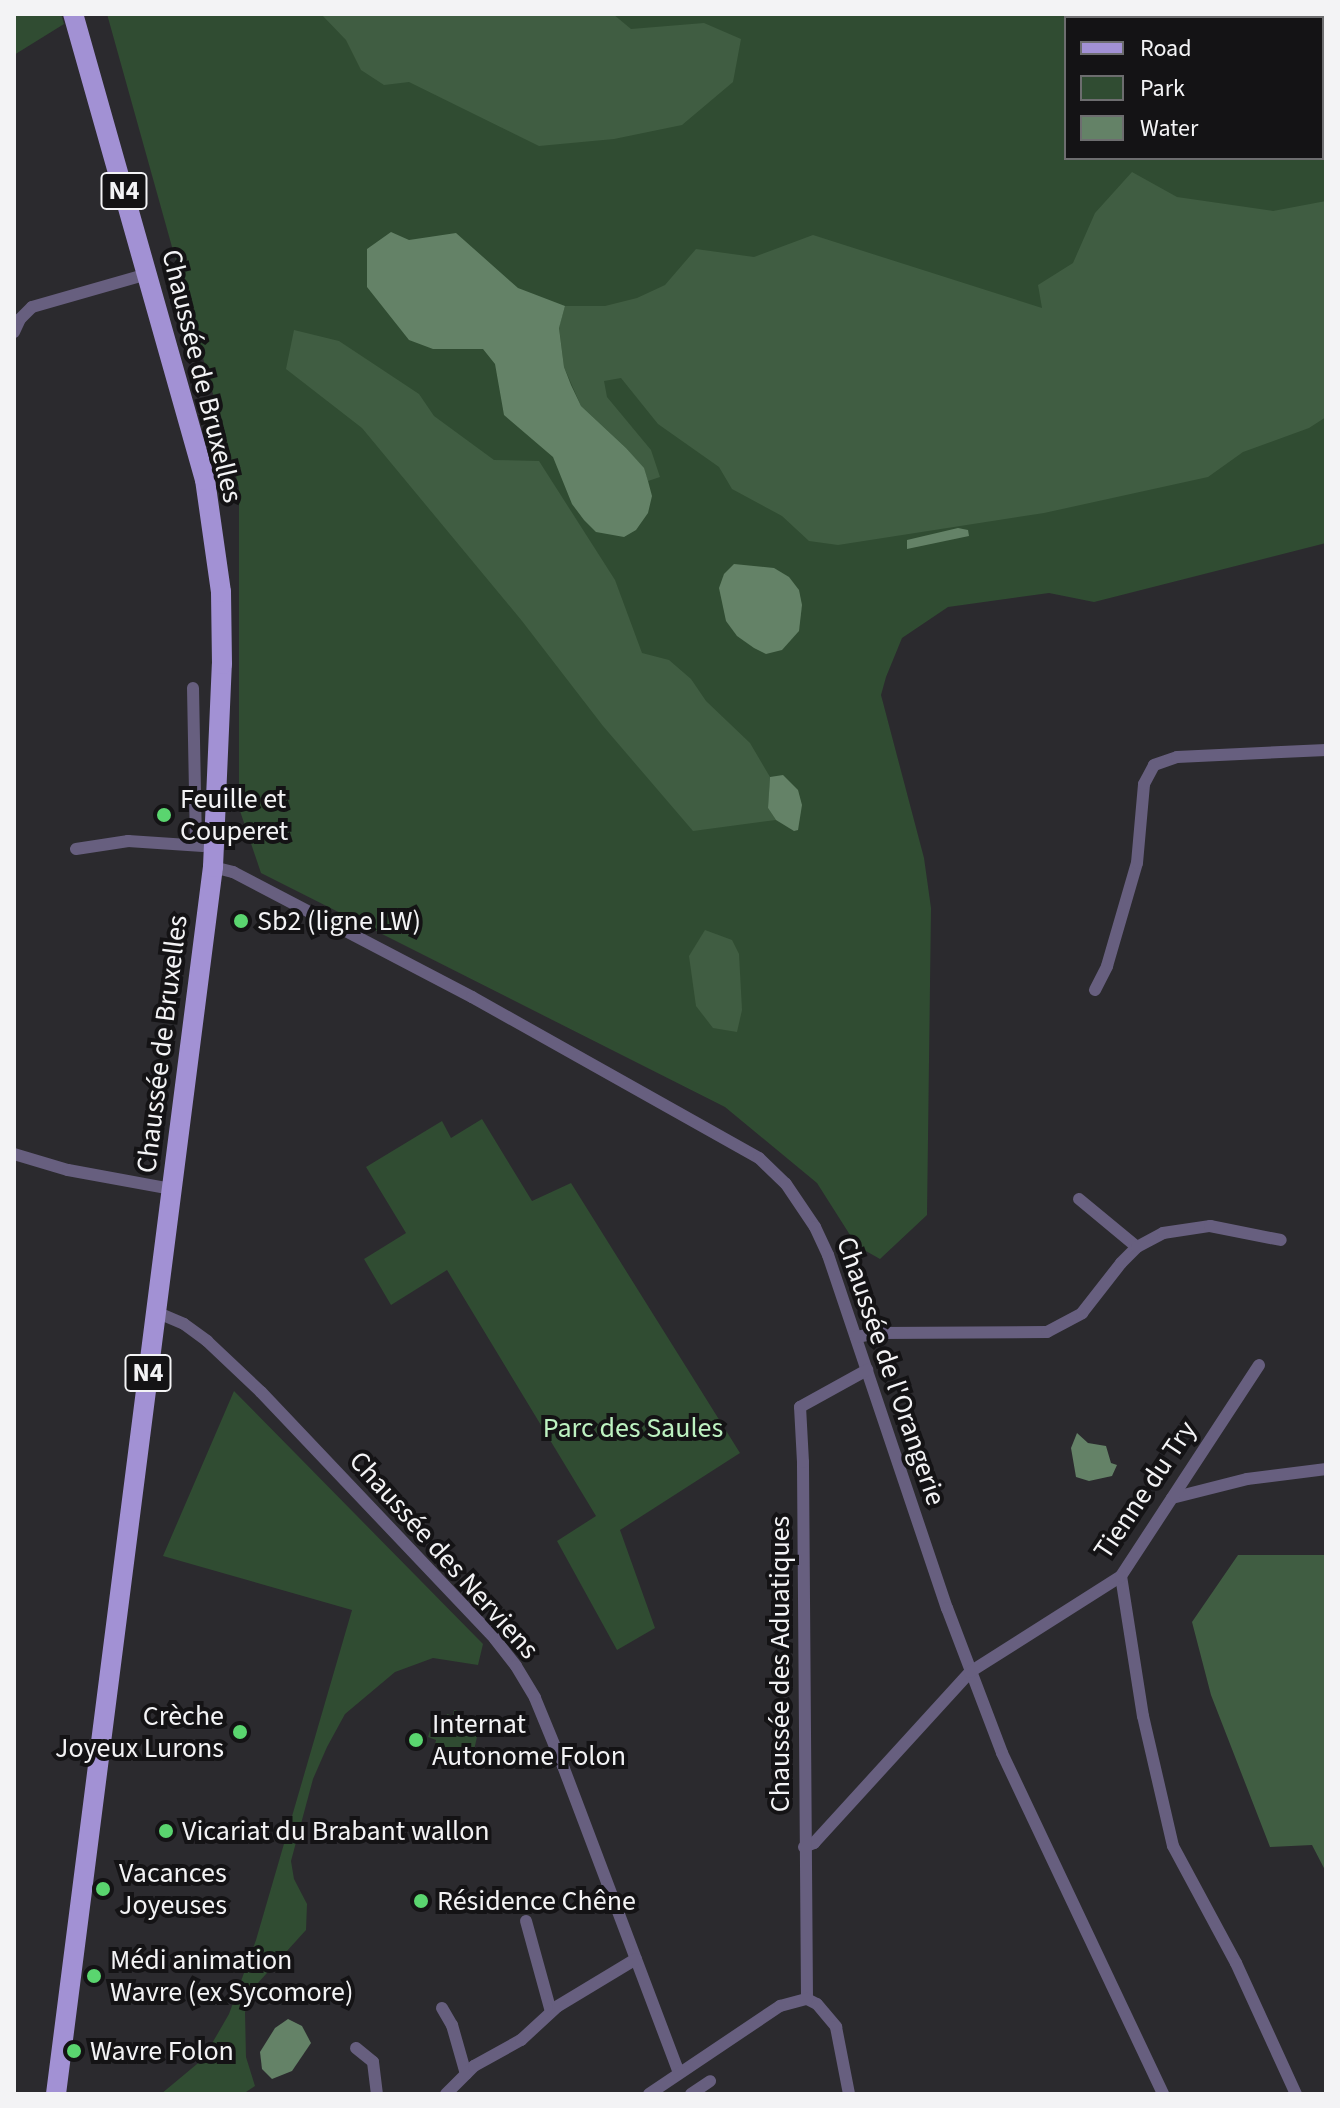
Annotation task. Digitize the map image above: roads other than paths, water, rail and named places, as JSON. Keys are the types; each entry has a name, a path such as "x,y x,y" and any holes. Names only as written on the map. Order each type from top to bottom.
{"main road":[{"name":"Chaussée de Bruxelles","path":"56,2094 172,1189 221,742 221,592 205,480 73,14"}],"street":[{"path":"14,332 20,319 32,307 148,274"},
{"path":"193,688 208,853"},
{"path":"1095,990 1107,966 1137,863 1142,796 1146,777 1154,765 1177,757 1326,750"},
{"name":"Chaussée de l'Orangerie","path":"76,849 128,841 208,853 233,872 408,962 759,1158 786,1184 815,1227 856,1337 970,1672 1002,1753 1163,2094"},
{"path":"14,1154 68,1170 172,1189"},
{"path":"1079,1199 1137,1247"},
{"path":"856,1337 879,1333 1047,1332 1082,1313 1137,1247 1163,1233 1195,1226 1281,1240"},
{"name":"Chaussée des Nerviens","path":"156,1312 184,1324 207,1341 261,1392 495,1639 516,1666 546,1725 679,2073"},
{"name":"Tienne du Try","path":"804,1847 814,1843 970,1672 1121,1576 1259,1365"},
{"name":"Chaussée des Aduatiques","path":"807,1999 800,1407 867,1370"},
{"path":"1172,1498 1247,1479 1326,1469"},
{"path":"1121,1576 1143,1716 1173,1846 1236,1963 1296,2094"},
{"path":"526,1921 551,2012"},
{"path":"446,2094 492,2055 521,2040 551,2012 636,1959"},
{"path":"649,2094 666,2089 679,2073 780,2006 807,1999 817,2004 836,2027 849,2094"},
{"path":"442,2008 452,2025 466,2074"},
{"path":"356,2048 373,2062 377,2094"},
{"path":"691,2094 710,2081"}],"water":[{"path":"391,232 409,240 456,233 518,288 565,306 559,328 564,367 581,406 644,468 652,496 648,513 636,530 624,537 596,532 584,520 572,504 553,457 504,415 495,364 483,349 433,349 409,340 367,287 367,249"},
{"path":"958,528 968,530 969,536 907,549 907,540"},
{"path":"734,564 774,568 789,577 799,590 802,605 799,631 782,650 766,654 754,648 737,636 726,621 719,588 724,574"},
{"path":"783,775 798,790 802,805 798,830 794,831 776,820 768,808 770,777"},
{"path":"1077,1433 1088,1443 1106,1446 1111,1463 1117,1465 1112,1476 1089,1481 1076,1477 1071,1448"},
{"path":"288,2019 302,2026 311,2043 292,2071 272,2079 262,2069 260,2052 275,2028"}],"place":[{"name":"Feuille et Couperet","path":"164,815"},
{"name":"Sb2 (ligne LW)","path":"241,921"},
{"name":"Crèche Joyeux Lurons","path":"240,1732"},
{"name":"Internat Autonome Folon","path":"416,1740"},
{"name":"Vicariat du Brabant wallon","path":"166,1831"},
{"name":"Vacances Joyeuses","path":"103,1889"},
{"name":"Résidence Chêne","path":"421,1901"},
{"name":"Médi animation Wavre (ex Sycomore)","path":"94,1976"},
{"name":"Wavre Folon","path":"74,2051"}],"park label":[{"name":"Parc des Saules","path":"633,1428"}]}
